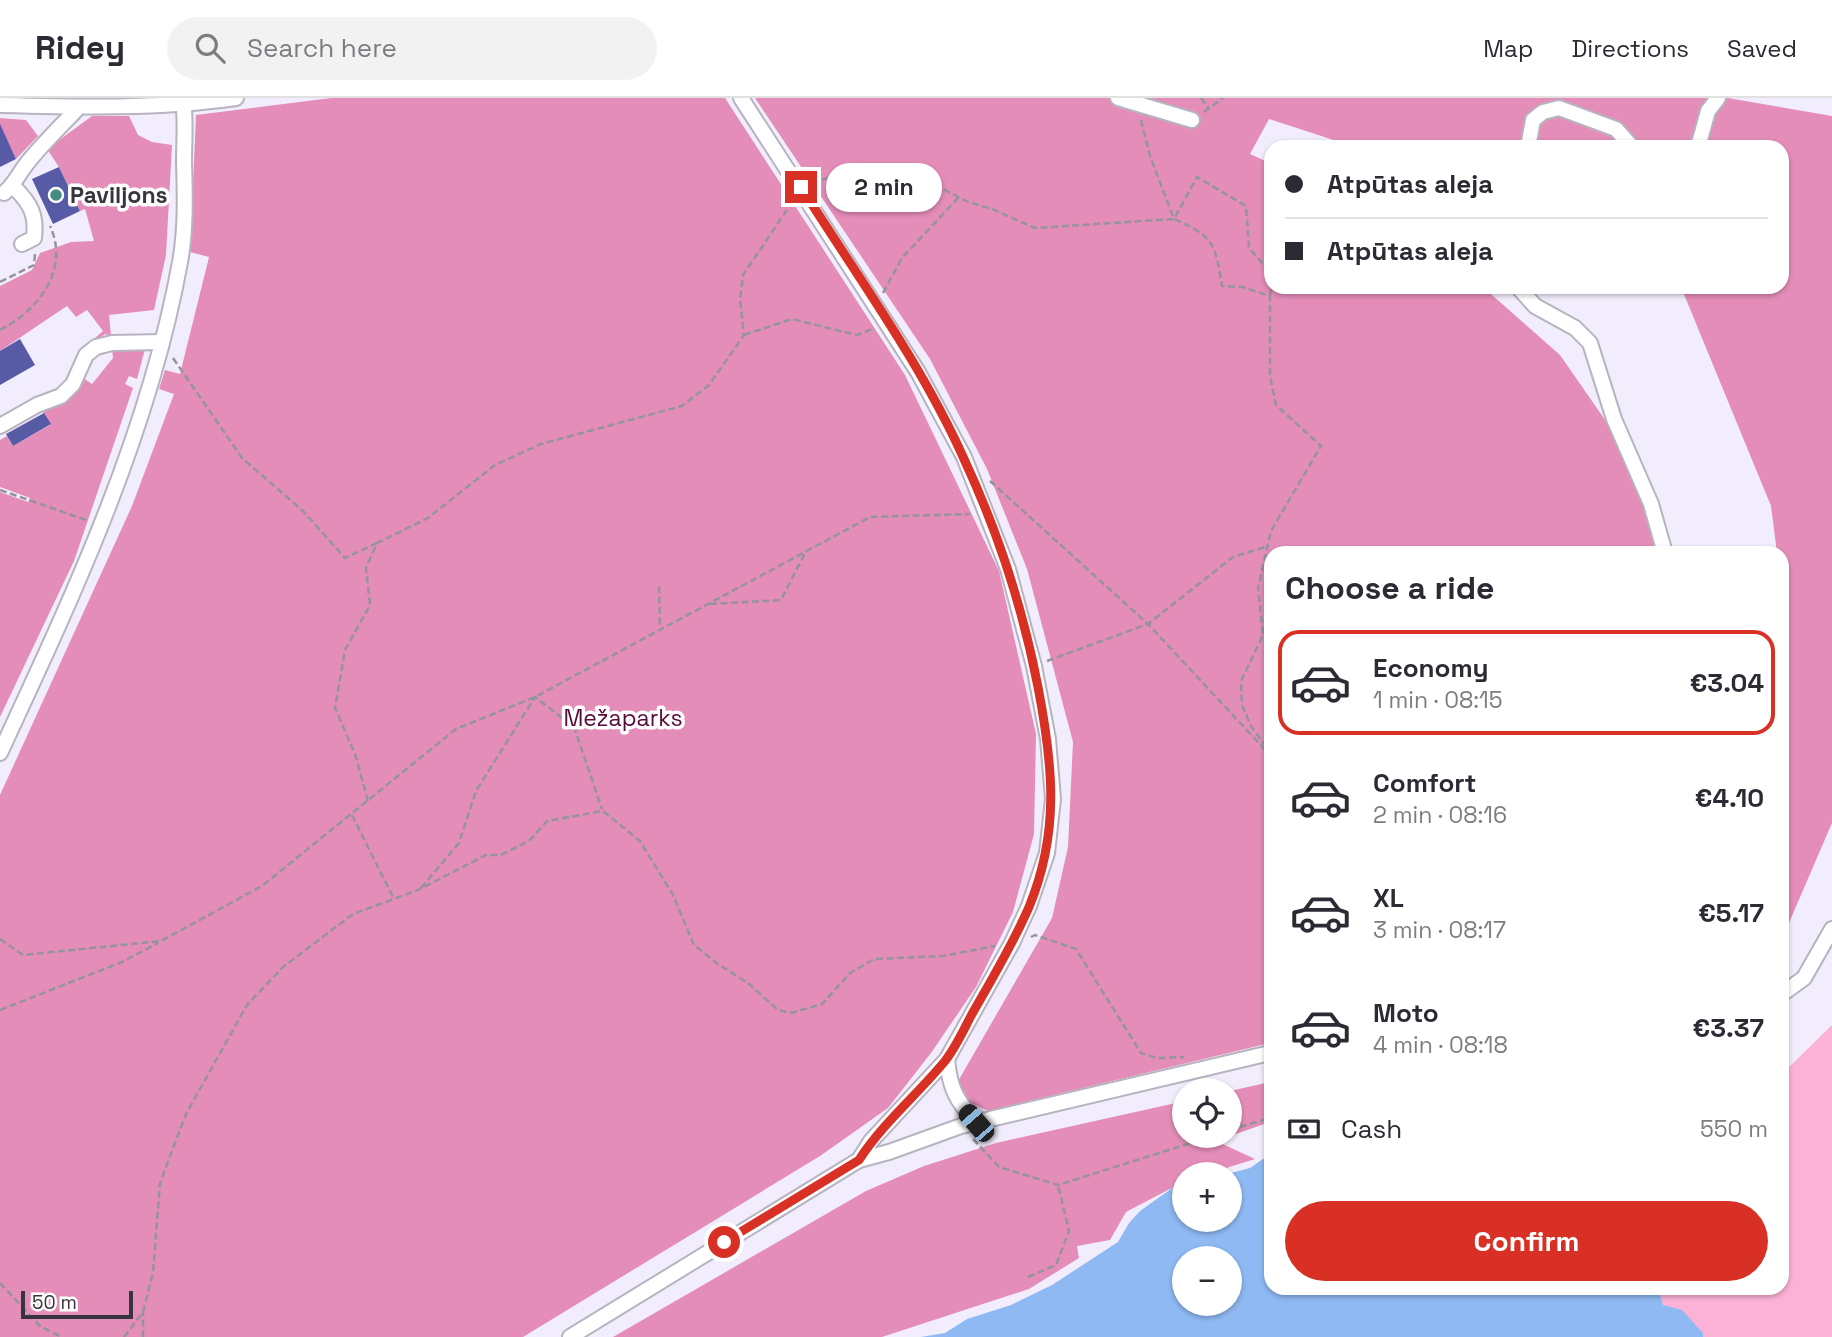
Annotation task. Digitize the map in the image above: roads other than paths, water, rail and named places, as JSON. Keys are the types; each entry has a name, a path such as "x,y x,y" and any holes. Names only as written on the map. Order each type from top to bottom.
{"street":[{"path":"0,105 79,107 236,98"},
{"path":"741,98 801,187 918,372 964,457 1008,569 1034,666 1048,739 1053,799 1047,853 1029,906 1012,943 947,1059 871,1141 859,1160"},
{"path":"1118,98 1192,120"},
{"path":"1700,140 1708,111 1718,98"},
{"path":"0,753 100,525 134,437 162,342 181,260 185,203 183,102"},
{"path":"28,241 36,223 31,204 8,190 43,144 79,107"},
{"path":"1529,140 1533,120 1543,112 1559,108 1616,129 1626,140"},
{"path":"1524,294 1535,306 1575,328 1590,343 1614,419 1651,504 1663,546"},
{"path":"0,426 37,405 61,396 73,384 86,355 96,347 112,342 162,342"},
{"path":"1789,988 1804,978 1832,929"},
{"path":"569,1337 859,1160 890,1152 961,1126 1264,1054"},
{"path":"947,1059 949,1081 955,1099 976,1123"}],"water":[{"path":"1264,1158 1264,1295 1660,1295 1663,1305 1682,1310 1703,1333 1703,1337 921,1337 945,1333 967,1319 1011,1305 1052,1285 1118,1242 1140,1211 1172,1188 1172,1232 1242,1232 1242,1170"}],"place":[{"name":"Paviljons","path":"56,195"}],"park label":[{"name":"Mežaparks","path":"623,718"}]}
